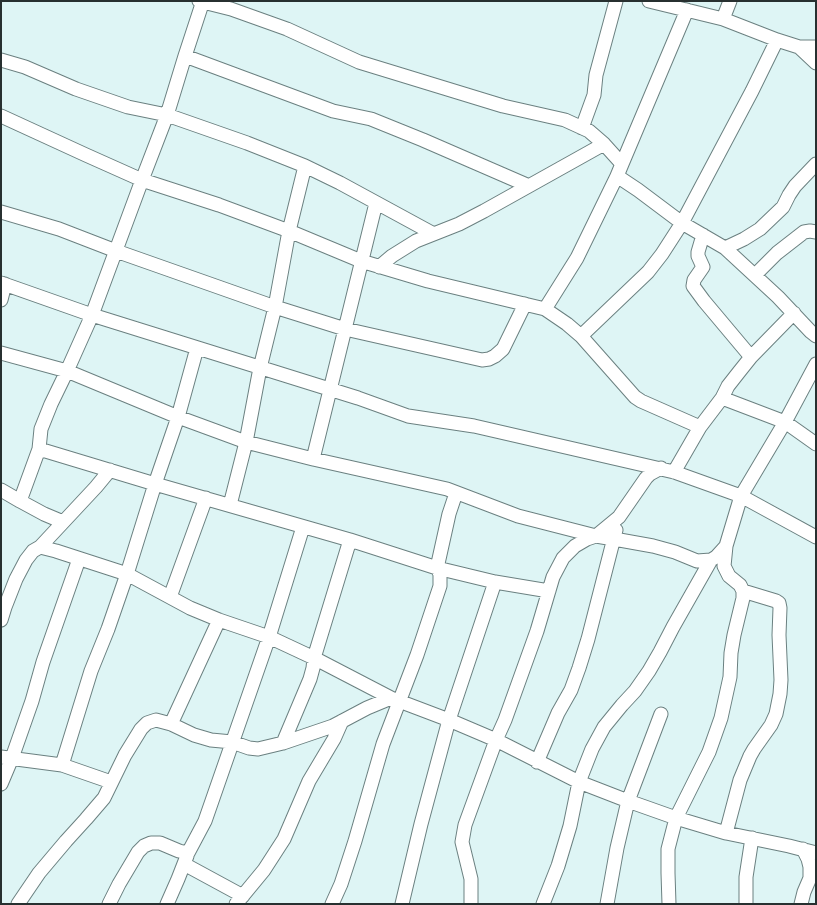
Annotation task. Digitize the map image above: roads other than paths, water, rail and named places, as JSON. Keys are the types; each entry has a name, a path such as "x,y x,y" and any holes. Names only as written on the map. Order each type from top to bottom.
{"street":[{"path":"20,501 39,449 41,429 92,316 167,115 202,1 231,8 288,29 359,62 503,106 565,120 590,131 622,164"},
{"path":"582,128 594,95 596,75 616,1"},
{"path":"651,1 723,19 799,47 816,46"},
{"path":"723,19 730,1"},
{"path":"545,310 577,258 617,176 687,10"},
{"path":"581,336 648,272 662,254 682,222 752,91 777,40"},
{"path":"799,47 816,63"},
{"path":"185,56 333,111 371,119 529,186"},
{"path":"1,60 128,107 167,115 247,143 305,166 340,182 432,234"},
{"path":"1,116 142,180 219,205 289,231 361,262 428,281 526,304 545,310 567,324 581,336 635,397 700,427"},
{"path":"379,267 392,256 416,241 465,221 604,144"},
{"path":"725,248 760,229 782,207 795,186 816,164"},
{"path":"230,505 246,442 260,368 275,307 289,231 305,166"},
{"path":"617,176 682,222 725,248 778,297 816,336"},
{"path":"313,459 376,203"},
{"path":"1,212 59,229 116,251 275,307 345,329 482,360 495,356 503,348 526,304"},
{"path":"755,275 777,253 804,232 816,232"},
{"path":"703,235 698,256 704,268 694,280 693,286 751,357"},
{"path":"1,300 3,284 92,316 358,398 408,416 474,426 661,468 741,496 816,537"},
{"path":"674,472 700,427 722,398 728,386 751,357 794,313"},
{"path":"62,765 91,672 127,574 178,417 197,348"},
{"path":"1,352 67,372 178,417 246,442 447,490 518,516 596,536 653,546 675,552 697,561 711,560 716,557 726,546"},
{"path":"670,904 668,849 676,818 709,752 721,718 730,677 731,653 734,635 743,598 743,591 740,585 729,576 724,566 726,546 741,496 785,422 816,364"},
{"path":"722,398 785,422 816,444"},
{"path":"39,449 350,540 437,568 495,582 549,591"},
{"path":"471,904 471,879 462,842 465,825 537,631 553,578 563,558 575,546 596,536 619,517 646,478 661,468"},
{"path":"1,620 16,579 26,560 96,487 110,470"},
{"path":"1,490 44,514 63,522"},
{"path":"332,904 341,884 355,841 395,700 417,655 440,586 440,574 437,568 456,493"},
{"path":"170,597 206,498"},
{"path":"537,762 558,713 571,690 579,668 588,639 619,517"},
{"path":"167,904 186,858 205,821 269,637 303,526"},
{"path":"283,743 310,679 314,658 350,540"},
{"path":"40,547 127,574 190,608 219,620 269,637 314,658 395,700 449,720 496,740 579,782 676,818 726,833 810,851 808,859 810,878 801,904"},
{"path":"1,784 6,758 32,701 43,662 79,559"},
{"path":"543,904 558,866 570,826 579,782 592,749 604,727 635,691 649,670 711,560"},
{"path":"402,904 421,824 449,720 495,582"},
{"path":"726,833 740,780 754,749 772,725 777,707 781,680 779,604 776,601 743,591"},
{"path":"171,724 219,620"},
{"path":"18,904 66,840 104,798 125,755 136,736 147,723 156,720 171,724 194,735 211,740 232,742 249,748 258,749 283,743 334,726 367,708 395,700"},
{"path":"607,904 617,848 628,801 661,714"},
{"path":"109,904 138,852 144,846 151,843 160,843 179,851 239,900 264,870 284,839 309,781 334,739 342,722"},
{"path":"6,758 62,765 111,782"},
{"path":"746,904 746,877 752,838"}]}
